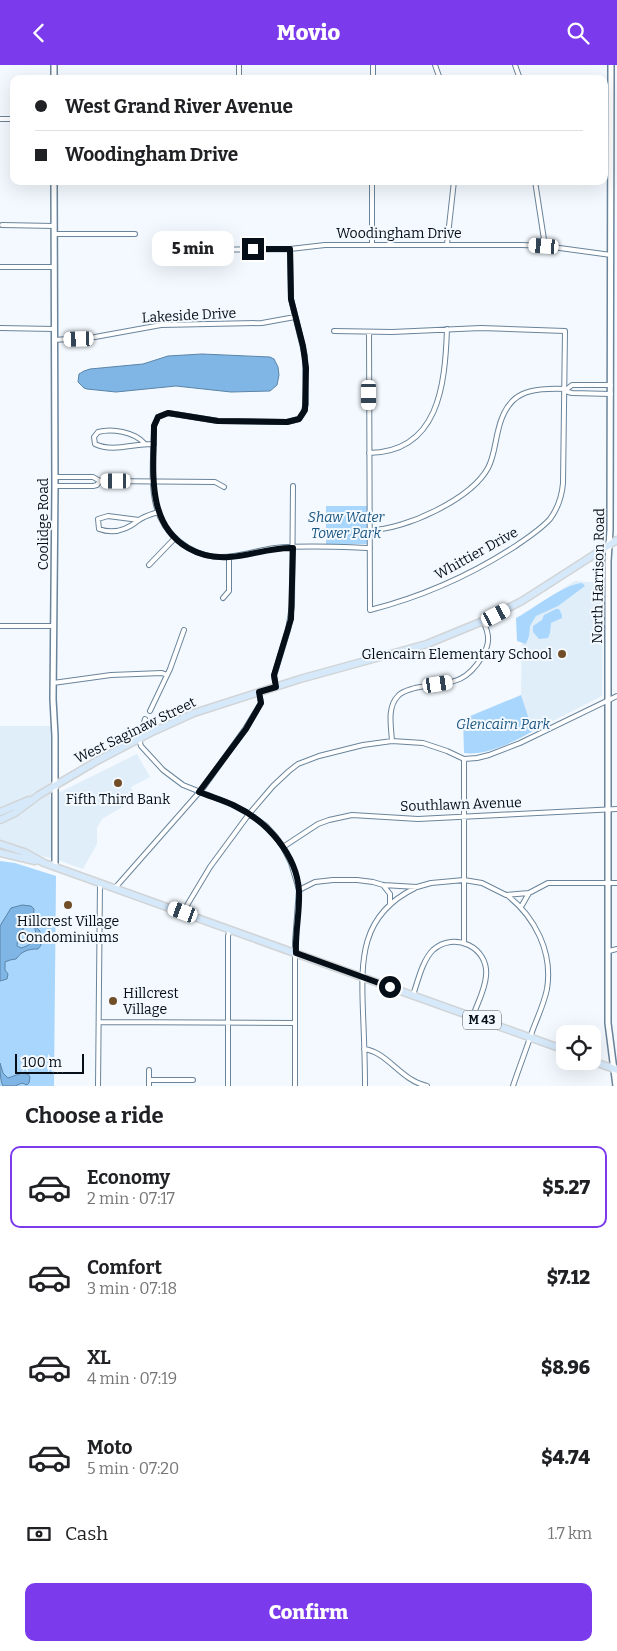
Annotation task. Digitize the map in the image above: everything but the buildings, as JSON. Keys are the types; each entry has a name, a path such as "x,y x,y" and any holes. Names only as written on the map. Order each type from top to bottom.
{"main road":[{"name":"West Saginaw Street","path":"0,819 15,813 39,795 95,762 194,713 259,692 427,644 483,621 522,601 617,540"},
{"path":"0,811 39,795"},
{"name":"M 43","path":"0,844 24,852 44,863"},
{"name":"M 43","path":"0,853 55,866 556,1047"},
{"path":"601,1064 616,1069"}],"street":[{"name":"North Harrison Road","path":"611,65 611,255 614,269 611,393 614,407 609,545 608,883 609,1037 616,1069 616,1086"},
{"name":"Coolidge Road","path":"54,185 55,486 53,683 55,866"},
{"path":"372,185 372,244"},
{"path":"447,244 454,185"},
{"path":"536,185 544,246"},
{"path":"2,225 54,226"},
{"path":"54,233 135,234"},
{"name":"Woodingham Drive","path":"187,254 197,250 290,249 325,245 447,244 544,246 611,255"},
{"path":"290,249 290,289 306,368 305,410 299,419 287,422 218,421 176,413 164,413 158,417 155,422 154,497 163,523 175,538 190,549 204,555 229,557 275,548 370,548 369,332"},
{"path":"0,267 54,267"},
{"name":"Lakeside Drive","path":"54,340 95,337 161,325 262,323 295,317"},
{"path":"0,328 54,329"},
{"name":"Whittier Drive","path":"370,548 370,610 409,599 470,573 518,544 549,520 559,502 562,489 565,331 508,328 447,329"},
{"path":"334,331 369,332 447,329 442,383 430,421 406,445 390,451 369,453"},
{"path":"370,530 390,529 411,521 443,506 466,492 487,469 493,454 501,418 511,402 528,391 565,389 572,385 611,385"},
{"path":"565,389 572,393 611,393"},
{"path":"144,443 139,438 110,431 98,432 94,437 95,444 110,448 144,443 154,444"},
{"path":"55,477 93,477 100,481 216,482 224,487"},
{"path":"55,486 93,486 100,481"},
{"path":"276,687 274,675 291,619 293,485"},
{"path":"139,520 104,516 98,519 98,526 100,530 120,530 130,527 139,520 158,512"},
{"path":"149,565 175,538"},
{"path":"224,598 229,591 229,557"},
{"path":"392,741 391,713 395,700 403,692 425,686 456,682 470,673 481,660 488,645 488,634 483,621"},
{"path":"0,626 54,626"},
{"path":"150,711 167,675 184,630"},
{"path":"53,683 110,675 162,673 167,675"},
{"path":"115,888 199,792 246,729 261,703 259,692"},
{"path":"183,912 210,867 249,814 273,785 298,764 336,751 392,741 413,741 434,746 464,759 489,755 520,743 617,695"},
{"path":"145,719 139,739 141,746 163,770 183,785 233,805 266,826 283,847 291,863 299,890 296,953 295,1086"},
{"path":"464,759 464,943"},
{"name":"Southlawn Avenue","path":"283,847 318,824 347,815 361,814 410,819 617,809"},
{"path":"299,890 315,882 333,880 373,881 383,885 417,887"},
{"path":"365,1086 362,977 363,956 369,934 378,918 390,904 407,891 447,881 464,880 482,883 506,895 521,907 539,933 545,951 548,968 545,997 513,1086"},
{"path":"98,1086 100,883"},
{"path":"506,895 529,893 548,883 617,883"},
{"path":"383,885 390,894 390,904"},
{"path":"521,907 529,893"},
{"path":"228,1086 228,936 230,929"},
{"path":"413,995 426,959 432,952 446,942 464,943 478,952 486,969 484,983 473,1017"},
{"path":"609,951 617,949"},
{"path":"98,1022 295,1023"},
{"path":"364,1049 376,1052 405,1077 426,1086"},
{"path":"149,1070 149,1086"},
{"path":"149,1080 193,1080"}],"shaded area":[{"path":"202,354 270,357 274,359 278,367 277,385 270,391 231,392 176,386 116,392 87,389 78,382 79,374 90,369 143,364 168,356"},
{"name":"Glencairn Elementary School","path":"575,581 603,583 602,696 533,731 521,695 522,614"},
{"path":"0,726 51,726 50,797 137,754 150,777 131,787 136,799 102,819 97,828 97,844 83,869 52,858 0,849"},
{"path":"22,905 31,906 34,909 33,922 27,921 24,924 17,946 25,947 34,940 36,934 34,926 40,931 41,945 38,949 31,949 16,959 5,962 5,970 8,974 7,979 0,981 0,926 11,908"},
{"path":"0,1063 3,1073 8,1078 22,1073 28,1074 30,1077 29,1083 27,1085 22,1083 15,1086 3,1086"}],"green space":[{"name":"Shaw Water Tower Park","path":"326,506 367,506 367,544 326,544"},
{"path":"582,583 585,586 558,606 536,616 530,626 526,644 517,641 516,618 558,592 575,584"},
{"path":"559,609 562,618 551,623 548,638 539,639 533,632 533,626 542,620 544,615"},
{"name":"Glencairn Park","path":"521,695 533,731 509,744 481,752 464,753 463,719"},
{"path":"0,861 15,863 56,876 54,1086 0,1086"}],"place":[{"name":"Glencairn Elementary School","path":"562,654"},
{"name":"Fifth Third Bank","path":"118,783"},
{"name":"Hillcrest Village Condominiums","path":"68,905"},
{"name":"Hillcrest Village","path":"113,1001"}],"route":[{"path":"253,249 290,249 292,309 305,356 306,404 304,413 296,421 287,422 218,421 176,413 164,413 156,419 154,426 154,491 156,504 163,523 175,538 190,549 212,557 229,557 275,548 293,548 291,619 274,675 276,687 259,692 261,703 246,729 199,792 244,811 266,826 283,847 291,863 299,890 295,942 296,953 390,987"}]}
